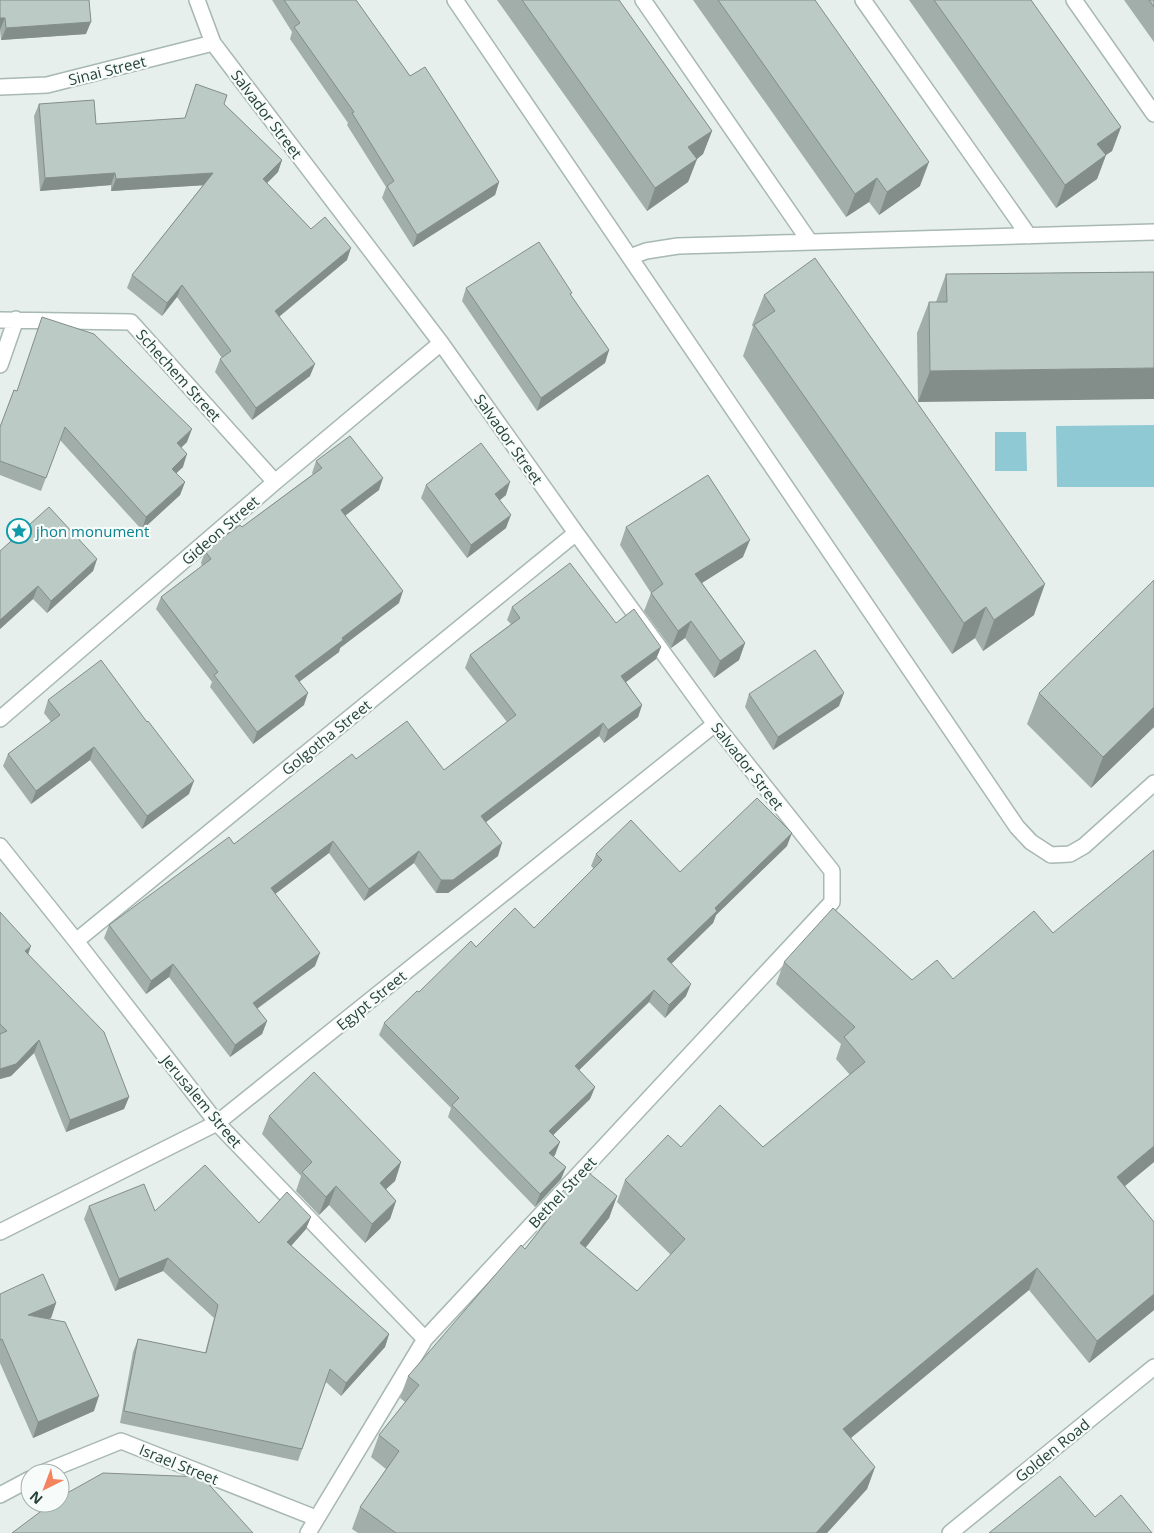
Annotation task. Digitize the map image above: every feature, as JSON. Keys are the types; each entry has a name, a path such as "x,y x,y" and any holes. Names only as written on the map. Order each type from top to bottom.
{"street":[{"name":"Salvador Street","path":"197,0 213,43 442,343 714,724 832,871"},
{"path":"455,0 1017,827 1031,842 1050,855 1070,854 1084,846 1154,783"},
{"path":"642,0 810,242"},
{"path":"862,0 1029,236"},
{"path":"1074,0 1154,114"},
{"name":"Sinai Street","path":"0,87 47,85 213,43"},
{"path":"630,257 678,246 1154,232"},
{"path":"0,365 16,319"},
{"name":"Schechem Street","path":"0,320 131,322 275,482"},
{"name":"Gideon Street","path":"0,719 275,482 442,343"},
{"name":"Golgotha Street","path":"76,941 576,533"},
{"name":"Egypt Street","path":"0,1232 217,1124 714,724"},
{"name":"Jerusalem Street","path":"0,846 217,1124 425,1339"},
{"name":"Bethel Street","path":"308,1533 425,1339 832,902 832,871"},
{"name":"Golden Road","path":"950,1533 1154,1367"},
{"name":"Israel Street","path":"67,1463 121,1441 316,1518"},
{"path":"0,1495 20,1484"}],"water":[{"path":"1154,425 1154,487 1057,487 1056,426"},
{"path":"995,432 1026,432 1027,471 995,471"}],"building":[{"path":"0,0 89,0 91,22 6,28 5,18 0,18"},
{"path":"284,0 356,0 410,76 425,67 499,182 417,235 387,186 394,181 352,113 354,112 294,27 300,23"},
{"path":"522,0 619,0 712,131 688,147 697,159 655,188"},
{"path":"718,0 815,0 929,162 887,192 877,178 855,194"},
{"path":"934,0 1031,0 1121,127 1097,144 1106,155 1065,185"},
{"path":"1149,0 1154,0 1154,7"},
{"path":"196,84 227,95 224,104 282,160 263,179 311,229 325,217 351,248 275,311 315,364 256,408 220,359 231,351 182,285 167,303 132,275 213,173 116,179 115,173 45,178 39,104 94,100 96,124 185,118"},
{"path":"539,242 572,293 570,294 609,350 541,398 466,288"},
{"path":"815,258 1045,584 994,620 986,607 964,623 754,325 775,311 764,295"},
{"path":"1154,272 1154,368 930,371 929,302 947,302 946,274"},
{"path":"42,317 94,334 192,429 177,443 187,454 172,469 185,482 146,517 65,427 46,478 0,461 0,427 14,390 17,391"},
{"path":"350,436 383,478 341,510 403,591 295,676 308,693 257,732 214,675 218,672 161,597 211,559 205,551 240,525 242,527 322,468 316,461"},
{"path":"481,443 510,482 495,494 511,515 471,545 426,485"},
{"path":"708,475 750,540 695,574 745,643 720,661 691,621 678,631 651,593 663,584 626,527"},
{"path":"49,507 97,559 51,601 38,586 0,620 0,551"},
{"path":"570,563 616,623 634,609 661,647 621,676 642,705 608,730 603,723 481,816 502,843 453,880 441,880 419,851 369,889 333,841 271,888 320,953 253,1003 267,1021 235,1045 173,964 151,981 109,925 229,837 234,844 352,754 356,759 407,721 444,770 516,715 470,655 520,618 512,607"},
{"path":"1154,580 1154,707 1103,757 1039,693"},
{"path":"815,650 844,693 778,737 749,694"},
{"path":"101,660 194,781 147,816 94,747 36,791 8,754 60,715 48,700"},
{"path":"757,798 792,833 715,908 717,911 667,959 691,984 669,1005 654,990 575,1066 595,1087 549,1131 560,1142 549,1153 566,1167 540,1194 452,1105 459,1098 384,1023 471,941 476,947 515,908 534,928 602,860 596,854 631,820 680,872"},
{"path":"1154,850 1154,1146 1117,1177 1154,1222 1154,1294 1097,1341 1037,1268 843,1429 875,1467 816,1533 396,1533 360,1507 399,1451 379,1435 419,1385 408,1376 521,1245 525,1249 561,1203 556,1198 584,1169 617,1196 580,1243 637,1291 685,1239 625,1180 668,1135 681,1147 720,1105 763,1147 865,1062 844,1037 855,1027 784,962 833,908 912,980 937,960 953,979 1034,911 1053,933"},
{"path":"0,912 31,946 25,951 104,1032 129,1097 70,1120 39,1040 16,1064 0,1069 0,1034 7,1031 0,1024"},
{"path":"314,1072 401,1162 380,1183 396,1201 372,1224 336,1186 326,1197 302,1172 312,1162 269,1116"},
{"path":"205,1165 259,1223 287,1192 311,1217 287,1242 389,1334 346,1383 330,1369 302,1449 124,1411 138,1339 206,1353 218,1305 168,1258 119,1279 89,1206 144,1184 155,1211"},
{"path":"43,1274 56,1303 28,1315 65,1322 99,1396 38,1422 2,1339 0,1340 0,1294"},
{"path":"103,1473 202,1477 253,1533 12,1533 39,1513 70,1513 70,1491"},
{"path":"1060,1476 1095,1517 1121,1495 1152,1533 989,1533"}],"place":[{"name":"jhon monument","path":"19,531"}]}
